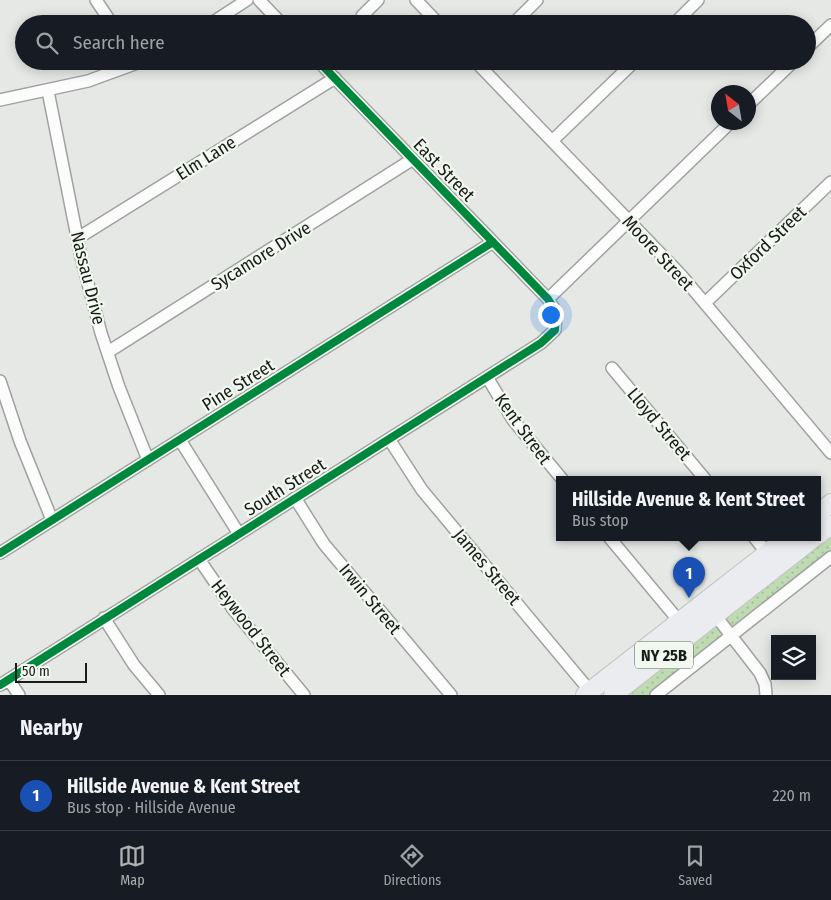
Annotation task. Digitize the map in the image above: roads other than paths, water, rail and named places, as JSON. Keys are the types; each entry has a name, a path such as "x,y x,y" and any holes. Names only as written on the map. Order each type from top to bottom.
{"main road":[{"path":"821,511 831,503"},
{"name":"NY 25B","path":"613,695 710,608 767,553 783,541"},
{"name":"NY 25B","path":"588,693 679,622 710,608 809,541"}],"street":[{"path":"96,0 106,15"},
{"path":"224,15 247,0"},
{"path":"259,0 273,15"},
{"path":"363,15 378,0"},
{"path":"416,0 430,15"},
{"path":"522,15 537,0"},
{"path":"683,15 698,0"},
{"path":"816,41 829,32"},
{"path":"0,100 88,81 118,70"},
{"name":"East Street","path":"327,70 548,299"},
{"name":"Moore Street","path":"484,70 705,303 831,454"},
{"path":"552,141 626,70"},
{"path":"756,97 785,70"},
{"name":"Elm Lane","path":"78,238 335,78"},
{"name":"Nassau Drive","path":"48,91 78,238 98,323 148,460"},
{"path":"548,299 723,130"},
{"name":"Sycamore Drive","path":"108,352 413,159"},
{"name":"Oxford Street","path":"705,303 831,182"},
{"name":"Pine Street","path":"0,553 493,242"},
{"name":"South Street","path":"4,682 552,334 557,323 556,312 548,299"},
{"name":"Lloyd Street","path":"612,368 702,476"},
{"name":"Kent Street","path":"487,377 512,420 559,476"},
{"path":"0,381 20,441 52,520"},
{"name":"James Street","path":"389,439 422,490 588,693"},
{"path":"180,440 239,534"},
{"name":"Irwin Street","path":"295,498 324,544 450,695"},
{"path":"612,541 679,622"},
{"path":"757,541 767,553"},
{"path":"656,695 831,557"},
{"name":"Heywood Street","path":"199,558 233,609 304,695"},
{"path":"710,608 760,673 765,684 766,695"},
{"path":"104,618 134,665 159,695"},
{"path":"4,682 19,695"}],"place":[{"name":"Hillside Avenue & Kent Street","path":"689,598"}]}
